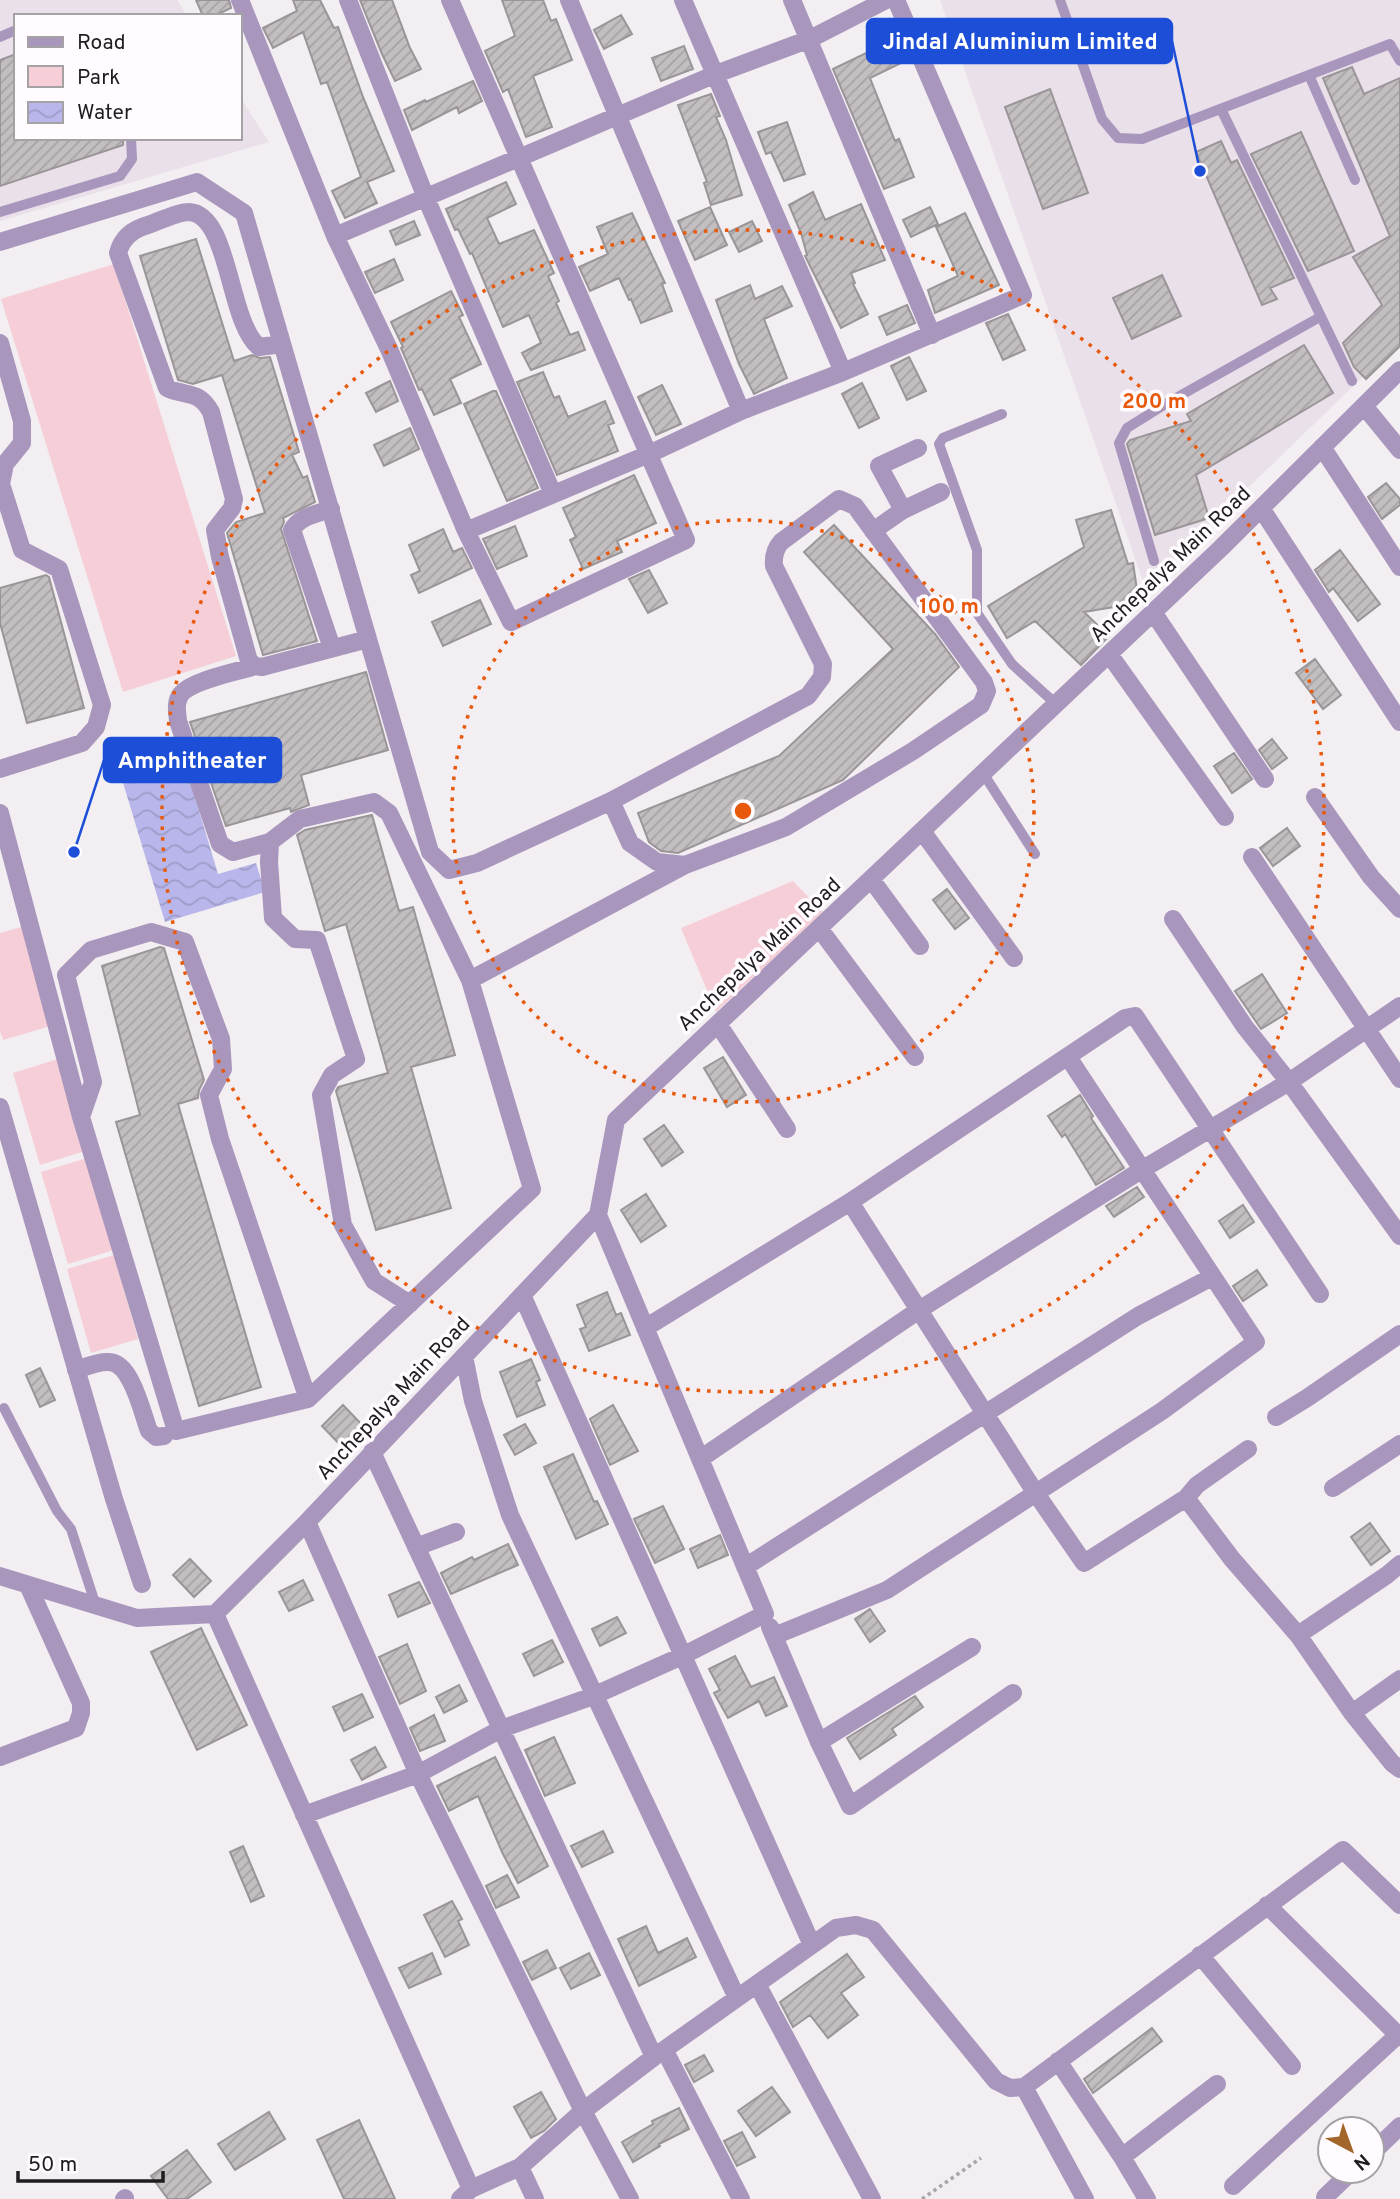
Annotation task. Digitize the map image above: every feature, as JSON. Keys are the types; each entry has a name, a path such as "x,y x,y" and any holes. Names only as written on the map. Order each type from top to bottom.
{"street":[{"path":"240,0 335,236 390,349 466,531 511,622 686,540 450,0"},
{"path":"348,0 426,198 553,494"},
{"path":"569,0 741,411"},
{"path":"683,0 843,372"},
{"path":"792,0 932,335"},
{"path":"335,236 716,75 810,39 886,0"},
{"path":"466,531 649,454 741,411 843,372 1023,295 896,0"},
{"path":"0,242 197,182 244,213 430,852 450,870 477,863 611,801 808,696 822,677 823,664 774,566 776,548 839,499 855,506 984,682 987,691 981,705 913,751 786,827 685,865 470,980"},
{"path":"255,666 249,661 215,530 232,508 234,499 211,412 205,401 192,393 179,393 167,388 118,253 121,241 139,228 189,212 203,216 215,231 240,313 253,341 259,346 282,344"},
{"path":"0,343 22,421 22,443 5,464 1,484 22,550 59,569 102,705 96,727 82,743 0,769"},
{"name":"Anchepalya Main Road","path":"215,1614 307,1522 598,1215 616,1120 1153,612 1400,370"},
{"path":"1364,406 1400,450"},
{"path":"1322,447 1400,567"},
{"path":"903,510 879,466 918,448"},
{"path":"873,531 903,510 941,492"},
{"path":"1261,508 1400,722"},
{"path":"331,509 303,518 292,530 332,648"},
{"path":"1153,612 1265,779"},
{"path":"0,813 81,1117 176,1431 308,1399 532,1189 470,980 389,813 374,803 300,819 270,842 233,852 220,844 178,720 176,705 180,695 190,686 255,666 262,667 368,639"},
{"path":"1109,654 1225,817"},
{"path":"1315,797 1371,877 1400,909"},
{"path":"611,801 630,843 656,862 685,865"},
{"path":"922,831 1014,958"},
{"path":"270,842 274,918 295,939 317,940 356,1059 332,1075 321,1095 344,1225 374,1281 410,1304"},
{"path":"1252,857 1400,1079"},
{"path":"871,879 920,946"},
{"path":"1173,919 1245,1027 1289,1082 1400,1236"},
{"path":"819,928 915,1057"},
{"path":"81,1117 93,1082 66,975 91,950 151,932 185,942 221,1039 223,1069 209,1095 220,1139 308,1399"},
{"path":"700,1459 919,1310 1143,1169 1289,1082 1400,1006"},
{"path":"645,1328 850,1202 1125,1018 1135,1016 1320,1294"},
{"path":"718,1024 788,1129"},
{"path":"774,1636 887,1590 1162,1411 1256,1342 1068,1057"},
{"path":"0,1107 114,1499 142,1584"},
{"path":"850,1202 1035,1492 1084,1563 1186,1498 1197,1485 1248,1449"},
{"path":"598,1215 819,1742 850,1806 1013,1693"},
{"path":"745,1567 1138,1316 1212,1277"},
{"path":"522,1295 812,1945"},
{"path":"1276,1417 1400,1334"},
{"path":"464,1356 473,1401 510,1515 737,1998"},
{"path":"76,1370 105,1362 120,1365 127,1373 149,1431 156,1437 164,1436"},
{"path":"1333,1488 1400,1444"},
{"path":"372,1452 501,1730 659,2054 741,2199"},
{"path":"1186,1498 1232,1559 1298,1635 1352,1713 1392,1763 1400,1769"},
{"path":"307,1522 418,1774 583,2111 630,2199"},
{"path":"416,1547 456,1532"},
{"path":"1298,1635 1400,1564"},
{"path":"0,1576 137,1618 215,1614 304,1815 465,2194 520,2167 583,2111 836,1928 856,1925 873,1930 996,2081 1010,2088 1024,2087 1343,1850 1400,1905"},
{"path":"0,1757 76,1728 81,1713 80,1703 28,1585"},
{"path":"304,1815 418,1774 501,1730 593,1696 682,1656 765,1614"},
{"path":"819,1742 972,1647"},
{"path":"1352,1713 1400,1679"},
{"path":"1233,2186 1399,2036 1267,1905"},
{"path":"1200,1955 1292,2066"},
{"path":"757,1984 872,2199"},
{"path":"1058,2061 1147,2199"},
{"path":"1122,2157 1217,2084"},
{"path":"1024,2087 1085,2199"},
{"path":"1386,2139 1400,2126"},
{"path":"520,2167 535,2199"},
{"path":"1325,2197 1337,2185"}],"lane":[{"path":"1060,0 1102,119 1118,138 1142,138 1390,44 1400,60"},
{"path":"1309,75 1355,180"},
{"path":"1221,109 1352,382"},
{"path":"0,212 120,176 132,159 131,140"},
{"path":"1154,561 1119,443 1127,428 1320,317"},
{"path":"1002,414 943,438 939,444 977,550 977,613 1012,664 1056,704"},
{"path":"983,773 1035,853"},
{"path":"4,1408 57,1511 71,1529 96,1606"}],"path":[{"path":"922,2199 981,2158"}],"shaded area":[{"path":"0,0 177,0 186,14 14,14 14,140 242,140 242,100 269,142 0,221"},
{"path":"940,0 1400,0 1400,341 1145,587"}],"green space":[{"path":"114,264 236,656 123,692 1,299"},
{"path":"793,881 823,912 716,1012 681,928"},
{"path":"25,926 54,1025 3,1040 0,1031 0,933"},
{"path":"58,1059 85,1151 40,1165 13,1073"},
{"path":"87,1158 114,1250 68,1264 41,1172"},
{"path":"114,1255 138,1339 91,1353 67,1269"}],"water":[{"path":"177,737 218,874 256,863 265,892 165,922 115,756"}],"building":[{"path":"196,0 229,0 231,8 218,14 202,14"},
{"path":"293,0 320,0 334,28 338,27 394,171 367,182 377,203 345,218 332,191 361,177 327,82 321,84 303,32 273,48 263,28 297,11"},
{"path":"360,0 392,0 421,69 395,81"},
{"path":"502,0 543,0 551,21 556,19 572,60 533,76 552,127 526,137 508,89 503,92 485,51 515,36"},
{"path":"621,15 632,34 604,49 594,30"},
{"path":"891,41 901,63 870,78 895,141 899,139 914,177 884,189 833,69"},
{"path":"684,46 693,69 661,81 652,58"},
{"path":"14,55 14,140 123,140 123,145 0,186 0,60"},
{"path":"1352,67 1364,94 1400,78 1400,346 1366,379 1354,367 1343,343 1382,305 1353,257 1390,236 1323,78"},
{"path":"473,81 482,101 459,113 457,107 412,130 404,110"},
{"path":"1050,89 1088,193 1043,209 1005,107"},
{"path":"711,94 720,116 716,117 726,140 742,195 711,205 704,183 707,182 678,105"},
{"path":"787,122 805,174 784,181 771,152 766,154 758,132"},
{"path":"1301,132 1354,251 1308,271 1251,154"},
{"path":"1221,141 1231,163 1237,160 1294,278 1270,288 1277,299 1262,305 1196,152"},
{"path":"506,182 516,204 487,218 499,244 534,230 554,273 548,276 559,301 556,303 570,335 578,332 585,350 531,370 522,353 541,343 529,315 503,327 472,253 470,254 458,229 455,230 446,209"},
{"path":"813,192 825,220 861,204 885,260 851,273 855,283 853,284 868,314 841,328 805,256 807,255 801,233 789,205"},
{"path":"710,207 727,245 695,260 678,221"},
{"path":"930,207 938,224 911,237 903,220"},
{"path":"632,213 665,283 662,284 672,311 641,323 619,278 590,291 579,267 608,254 597,227"},
{"path":"965,213 999,285 935,313 928,290 958,276 936,227"},
{"path":"414,221 420,235 396,245 390,231"},
{"path":"752,221 762,241 739,252 729,232"},
{"path":"196,239 234,361 252,355 270,357 299,452 292,455 303,478 307,476 315,502 283,518 281,529 317,641 263,655 227,533 236,522 265,513 222,375 193,384 178,380 140,256"},
{"path":"394,259 403,280 375,293 365,272"},
{"path":"1162,275 1181,316 1132,339 1113,298"},
{"path":"750,285 755,299 782,286 792,306 764,319 787,378 754,394 739,364 716,300"},
{"path":"451,291 463,315 459,317 481,364 450,379 461,403 434,415 422,389 419,390 391,322"},
{"path":"907,305 915,323 887,335 879,317"},
{"path":"1008,314 1025,350 1003,360 986,323"},
{"path":"1304,345 1333,393 1196,475 1209,518 1155,535 1127,444 1130,440 1191,421 1187,414"},
{"path":"909,357 926,391 907,400 891,366"},
{"path":"543,372 554,398 559,396 568,417 605,401 614,423 608,425 618,451 557,475 517,382"},
{"path":"390,381 398,401 376,412 366,393"},
{"path":"862,383 879,418 859,428 842,394"},
{"path":"662,385 681,424 656,435 638,397"},
{"path":"496,391 538,488 507,501 464,404"},
{"path":"410,428 419,449 384,466 374,445"},
{"path":"634,475 656,523 617,541 622,552 583,569 570,540 576,537 563,508"},
{"path":"1386,483 1400,499 1400,505 1382,519 1368,497"},
{"path":"1111,510 1128,564 1133,563 1139,603 1084,612 1109,636 1081,665 1035,621 1007,638 988,606 1084,547 1076,520"},
{"path":"834,525 935,634 959,667 843,780 678,853 661,851 649,842 638,813 779,756 893,649 804,552"},
{"path":"515,526 527,556 497,569 483,539"},
{"path":"443,529 453,552 462,548 472,568 419,593 411,575 420,571 409,545"},
{"path":"1340,550 1380,604 1358,621 1333,588 1329,592 1315,570"},
{"path":"649,570 667,603 648,613 629,579"},
{"path":"46,575 49,577 84,708 27,723 0,623 0,588"},
{"path":"480,600 491,624 443,646 432,622"},
{"path":"1315,659 1341,695 1323,709 1296,673"},
{"path":"366,672 388,750 301,775 309,805 291,812 290,808 226,826 190,722"},
{"path":"1272,739 1287,758 1272,769 1259,750"},
{"path":"1234,753 1252,779 1232,793 1214,766"},
{"path":"372,815 399,911 413,907 455,1055 411,1067 451,1208 376,1230 336,1091 338,1087 388,1073 346,924 325,931 297,835 305,830"},
{"path":"1287,828 1300,846 1273,866 1260,848"},
{"path":"947,889 969,918 955,929 933,900"},
{"path":"164,948 204,1080 198,1098 178,1104 261,1387 199,1406 116,1122 140,1115 102,966"},
{"path":"1262,974 1287,1013 1261,1029 1235,991"},
{"path":"723,1057 746,1095 727,1107 704,1068"},
{"path":"1080,1095 1093,1116 1091,1118 1124,1168 1096,1185 1065,1134 1062,1137 1048,1116"},
{"path":"664,1125 683,1152 662,1166 644,1139"},
{"path":"1137,1187 1144,1197 1114,1217 1106,1206"},
{"path":"646,1194 666,1226 641,1242 621,1210"},
{"path":"1243,1205 1254,1222 1230,1238 1219,1221"},
{"path":"1257,1270 1267,1285 1243,1301 1233,1286"},
{"path":"607,1292 616,1315 621,1313 630,1335 589,1351 580,1329 586,1327 577,1305"},
{"path":"531,1359 540,1380 536,1382 545,1405 517,1417 500,1372"},
{"path":"40,1368 55,1400 40,1407 26,1375"},
{"path":"343,1405 368,1431 346,1451 322,1426"},
{"path":"613,1405 638,1451 610,1465 590,1419"},
{"path":"525,1424 536,1443 515,1455 504,1435"},
{"path":"573,1454 594,1502 597,1501 608,1524 576,1539 544,1467"},
{"path":"663,1506 684,1549 655,1563 634,1519"},
{"path":"1370,1523 1390,1551 1371,1565 1351,1537"},
{"path":"720,1535 728,1555 698,1568 690,1549"},
{"path":"508,1544 518,1565 451,1594 441,1573 472,1557 474,1560"},
{"path":"190,1559 211,1581 194,1597 173,1575"},
{"path":"303,1580 313,1600 289,1611 279,1592"},
{"path":"419,1582 430,1603 398,1617 389,1595"},
{"path":"870,1609 885,1631 870,1642 855,1619"},
{"path":"617,1617 626,1633 600,1646 592,1629"},
{"path":"201,1628 247,1725 197,1750 151,1652"},
{"path":"552,1640 563,1662 534,1676 523,1654"},
{"path":"407,1644 426,1691 400,1704 379,1657"},
{"path":"735,1656 751,1687 774,1677 787,1706 766,1716 759,1701 728,1718 714,1693 720,1690 709,1669"},
{"path":"459,1685 467,1701 444,1713 436,1697"},
{"path":"362,1694 373,1717 344,1731 333,1707"},
{"path":"915,1696 923,1707 892,1729 896,1735 860,1759 847,1738"},
{"path":"434,1715 445,1741 420,1751 410,1728"},
{"path":"554,1737 575,1783 545,1796 525,1750"},
{"path":"375,1747 386,1767 362,1780 351,1760"},
{"path":"495,1757 548,1866 518,1883 478,1796 449,1811 437,1786"},
{"path":"603,1831 613,1852 582,1867 571,1846"},
{"path":"243,1846 264,1896 251,1902 230,1852"},
{"path":"507,1875 519,1897 496,1908 486,1886"},
{"path":"452,1901 462,1919 458,1921 469,1945 445,1957 424,1915"},
{"path":"646,1926 658,1953 687,1938 696,1957 639,1986 618,1939"},
{"path":"547,1950 556,1968 532,1980 523,1962"},
{"path":"432,1953 441,1974 409,1988 399,1968"},
{"path":"589,1953 600,1975 571,1989 560,1968"},
{"path":"847,1954 864,1977 841,1993 858,2015 828,2038 810,2015 793,2027 780,2002"},
{"path":"1152,2028 1162,2041 1093,2093 1084,2079"},
{"path":"704,2055 713,2071 694,2082 685,2065"},
{"path":"772,2087 790,2112 756,2136 738,2111"},
{"path":"541,2092 556,2119 544,2131 531,2138 514,2107"},
{"path":"679,2108 689,2129 659,2144 660,2146 633,2162 622,2142 653,2124 652,2121"},
{"path":"269,2112 285,2139 235,2170 218,2144"},
{"path":"359,2120 395,2199 344,2199 317,2140"},
{"path":"742,2132 755,2157 737,2166 724,2141"},
{"path":"187,2150 211,2182 187,2199 168,2199 151,2176"}],"place":[{"name":"Jindal Aluminium Limited","path":"1200,171"},
{"name":"Amphitheater","path":"74,852"}]}
